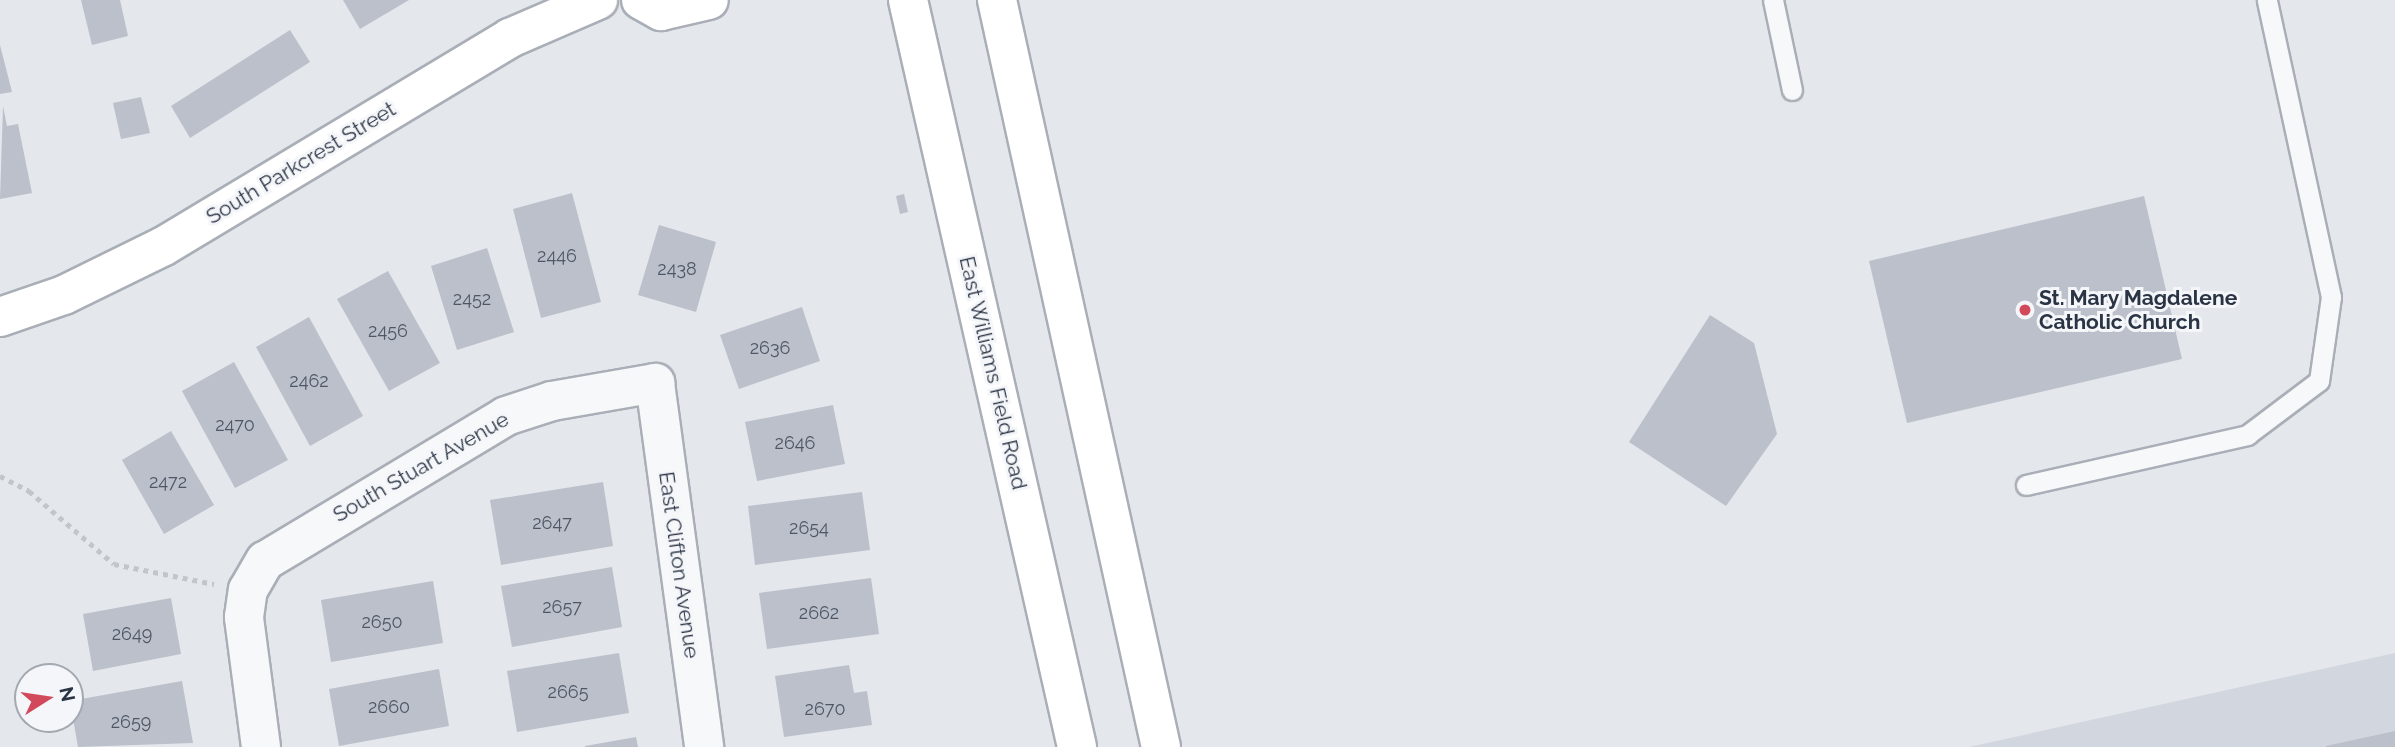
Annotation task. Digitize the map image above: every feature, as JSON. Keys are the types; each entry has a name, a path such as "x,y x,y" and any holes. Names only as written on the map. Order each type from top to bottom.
{"main road":[{"name":"South Parkcrest Street","path":"0,317 64,295 164,246 510,37 598,0"},
{"path":"641,0 662,11 709,0"},
{"name":"East Williams Field Road","path":"908,0 1077,747"},
{"path":"997,0 1161,747"}],"street":[{"name":"South Stuart Avenue","path":"234,585 280,548 483,427 552,401 654,383"},
{"name":"East Clifton Avenue","path":"654,383 704,747"},
{"path":"234,585 244,617 261,747"}],"lane":[{"path":"1773,0 1792,90"},
{"path":"2025,485 2246,435 2319,381 2331,297 2267,0"}],"path":[{"path":"0,476 29,491 114,564 234,585"}],"shaded area":[{"path":"2395,653 2395,747 1969,747"}],"building":[{"path":"81,0 120,0 128,36 92,45"},
{"path":"343,0 409,0 360,29"},
{"path":"290,30 310,62 190,138 171,106"},
{"path":"0,45 12,92 0,94"},
{"path":"141,97 150,133 121,139 113,103"},
{"path":"3,106 7,126 18,124 32,193 0,199"},
{"path":"572,193 601,302 541,318 513,209"},
{"path":"904,194 908,212 900,214 896,196"},
{"name":"St. Mary Magdalene Catholic Church","path":"2144,196 2182,359 1907,423 1869,261"},
{"path":"659,225 716,242 696,312 638,295"},
{"path":"487,248 514,332 457,350 431,266"},
{"path":"388,271 440,363 389,391 337,299"},
{"path":"802,307 820,361 739,389 720,335"},
{"path":"1710,315 1754,343 1777,434 1726,506 1629,442"},
{"path":"309,317 363,416 310,446 256,347"},
{"path":"234,362 288,460 235,488 182,391"},
{"path":"833,405 845,464 757,481 745,422"},
{"path":"171,431 214,505 164,534 122,460"},
{"path":"603,482 613,546 501,565 490,500"},
{"path":"862,492 870,550 755,565 748,506"},
{"path":"612,567 622,627 512,647 501,586"},
{"path":"871,578 879,634 767,649 759,593"},
{"path":"433,581 443,643 331,662 321,600"},
{"path":"171,598 181,654 93,671 83,614"},
{"path":"619,653 629,713 517,732 507,671"},
{"path":"849,665 854,693 867,691 872,725 784,737 775,676"},
{"path":"439,669 449,726 339,746 329,689"},
{"path":"182,681 193,743 78,747 76,733 84,733 84,698"},
{"path":"2395,731 2395,747 2326,747 2326,746"},
{"path":"636,737 638,747 585,747 585,746"}],"place":[{"name":"St. Mary Magdalene Catholic Church","path":"2025,310"}]}
